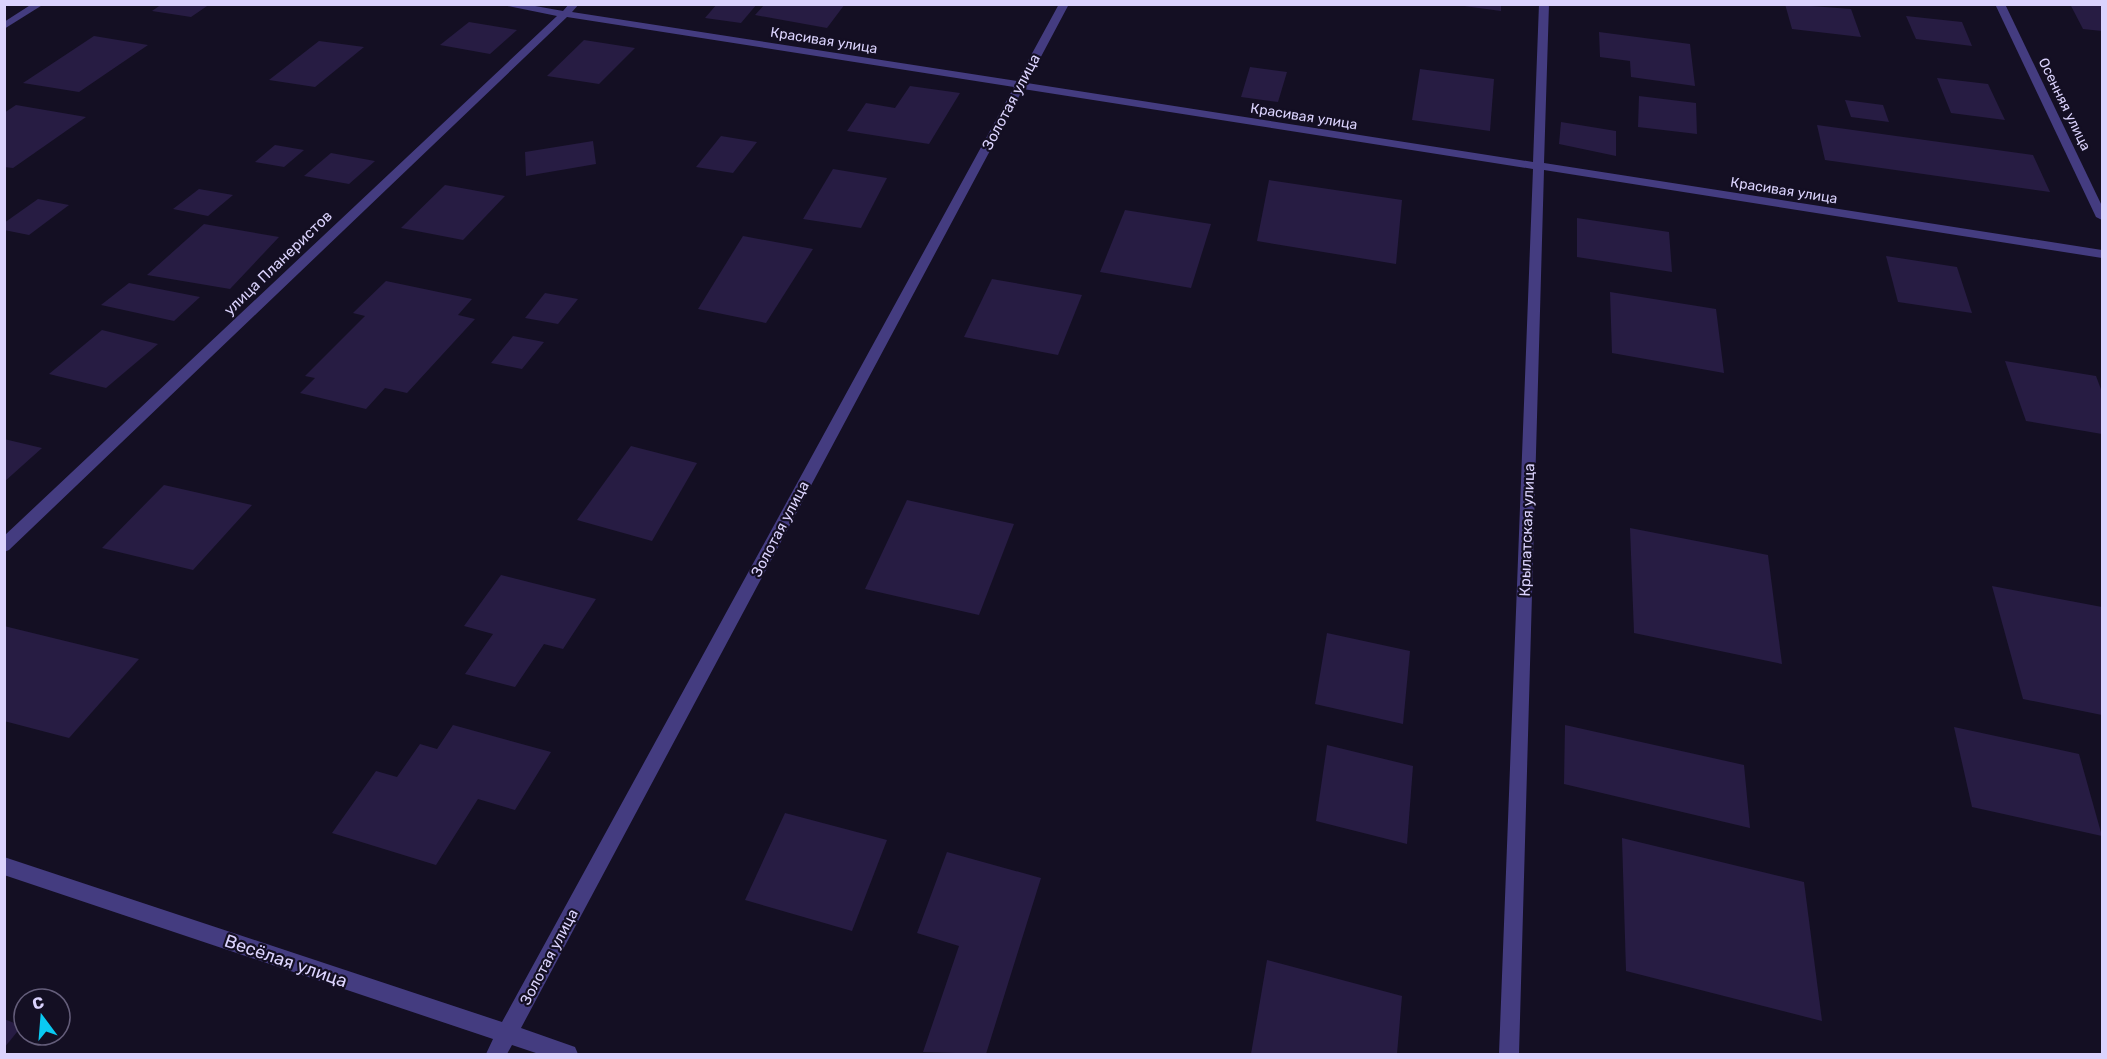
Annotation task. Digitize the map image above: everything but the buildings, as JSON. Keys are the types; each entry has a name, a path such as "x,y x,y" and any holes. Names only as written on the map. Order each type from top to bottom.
{"street":[{"path":"4,26 40,4"},
{"name":"Красивая улица","path":"502,4 1538,168 2103,254"},
{"name":"улица Планеристов","path":"4,546 575,4"},
{"name":"Золотая улица","path":"496,1054 1064,4"},
{"name":"Крылатская улица","path":"1509,1054 1544,4"},
{"name":"Осенняя улица","path":"2000,4 2103,217"},
{"name":"Весёлая улица","path":"4,866 507,1036 568,1054"}]}
